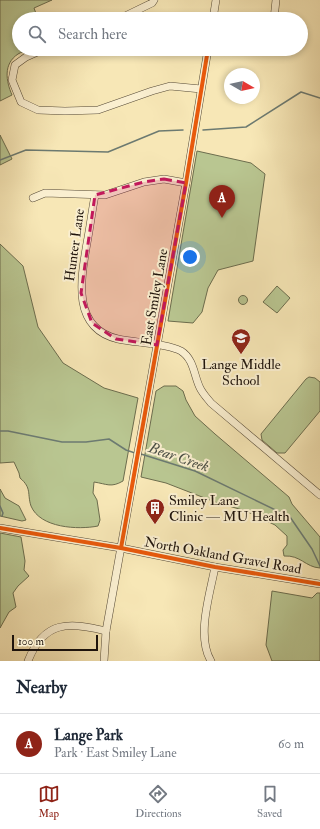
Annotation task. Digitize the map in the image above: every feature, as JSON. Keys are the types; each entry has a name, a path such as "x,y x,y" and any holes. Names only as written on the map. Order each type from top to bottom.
{"street":[{"path":"133,12 152,3 154,0"},
{"path":"214,12 216,0"},
{"path":"275,12 276,0"},
{"path":"28,56 15,65 12,80 21,102 38,110 98,110 152,90 170,86 201,89"},
{"name":"East Smiley Lane","path":"104,661 106,631 186,183 207,56"},
{"path":"33,198 45,193 105,195 144,182 164,180 186,183"},
{"name":"Hunter Lane","path":"95,195 81,276 81,293 85,311 92,323 103,333 116,339 169,347 186,355 193,368 200,388 211,403 320,495"},
{"name":"North Oakland Gravel Road","path":"0,528 121,548 215,567 316,583"},
{"path":"211,661 204,643 203,631 215,567"},
{"path":"28,661 35,645 47,633 60,627 76,625 106,631"}],"highlighted area":[{"path":"164,179 186,183 157,345 116,339 92,323 81,293 95,195 144,182"}],"green space":[{"path":"0,0 52,0 34,8 35,12 12,12 12,56 16,56 8,68 7,79 12,95 0,101"},
{"path":"0,135 12,159 0,165"},
{"path":"197,151 251,163 265,174 253,261 218,270 208,288 202,312 193,323 168,321"},
{"path":"0,244 23,266 38,327 63,363 104,388 138,398 123,481 112,485 94,482 93,493 97,500 100,520 98,526 80,528 60,526 42,519 31,506 28,488 20,478 14,462 0,463"},
{"path":"277,286 290,298 277,313 263,302"},
{"path":"243,295 248,300 243,305 238,300"},
{"path":"309,377 315,378 320,382 320,411 285,453 277,453 262,440 261,434"},
{"path":"164,386 176,386 183,391 195,416 289,497 292,504 320,537 320,568 310,566 295,557 284,556 283,550 287,545 287,536 275,525 246,511 215,502 166,483 141,477 156,391"},
{"path":"0,489 5,498 19,506 26,520 22,521 0,516"},
{"path":"0,533 21,537 25,561 24,570 29,576 13,593 16,607 9,612 0,628"},
{"path":"272,591 312,598 317,593 320,593 320,661 272,661 266,645"}],"waterway":[{"path":"203,130 246,127 301,92 320,98"},
{"path":"0,160 26,150 108,152 159,131 183,130"},
{"name":"Bear Creek","path":"0,431 8,431 62,442 86,442 109,439 126,450 135,453"},
{"name":"Bear Creek","path":"141,454 195,471 290,517 312,549 320,566"},
{"path":"0,506 3,513 2,516"}],"cycle path":[{"path":"121,548 186,183 207,56"},
{"path":"0,528 121,548 215,567 320,584"}],"place":[{"name":"Lange Park","path":"222,218"},
{"name":"Lange Middle School","path":"241,355"},
{"name":"Smiley Lane Clinic — MU Health","path":"155,525"}]}
